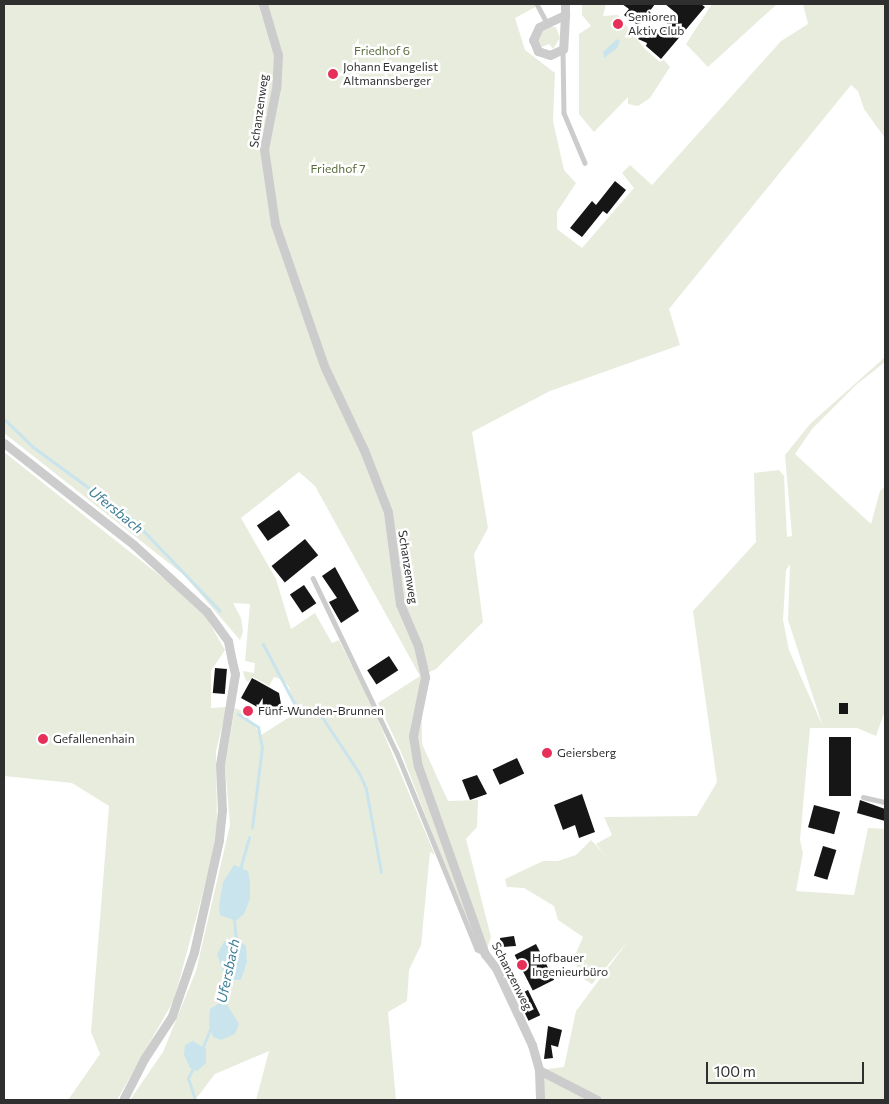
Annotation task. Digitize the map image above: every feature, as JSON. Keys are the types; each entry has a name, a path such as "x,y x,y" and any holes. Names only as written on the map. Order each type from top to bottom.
{"street":[{"name":"Schanzenweg","path":"263,4 278,55 276,88 264,149 275,224 322,360 388,512 400,604 418,646 425,677 413,736 418,766 485,954 496,968 532,1045 539,1070 540,1100"},
{"path":"565,4 565,15 563,49 550,55 535,46 534,34 546,23 565,15"},
{"path":"4,443 134,545 217,624 228,641 235,674 220,765 220,834 194,952 172,1016 144,1059 123,1100"},
{"path":"539,1070 598,1100"}],"lane":[{"path":"537,4 546,23"},
{"path":"563,49 564,113 585,163"},
{"path":"313,578 397,753 477,949 485,954"},
{"path":"863,797 885,802"}],"green space":[{"path":"4,4 541,4 515,18 525,50 555,73 553,121 564,170 576,183 557,212 557,229 582,248 634,188 622,173 630,165 652,185 781,41 808,24 803,4 885,4 885,138 864,109 858,91 851,85 669,309 680,345 550,391 472,432 488,528 474,554 483,622 436,669 421,676 422,744 448,801 478,800 477,827 466,839 491,937 485,954 477,949 401,752 378,703 420,676 315,486 299,472 241,518 276,579 291,629 315,613 332,643 339,640 370,701 435,855 430,852 421,945 409,970 407,1001 388,1012 396,1100 256,1100 269,1051 215,1074 195,1100 130,1100 163,1052 196,971 230,825 225,765 235,708 244,712 261,735 288,718 295,708 289,687 283,680 274,677 269,686 253,677 248,682 245,679 243,671 254,673 255,663 245,661 250,604 233,603 241,618 243,632 240,640 184,575 4,433","holes":["247,963 241,980 226,981"]},
{"path":"582,4 606,4 603,16 618,15 644,48 660,62 664,60 670,67 650,98 638,106 628,104 628,97 594,132 579,114 579,34 591,26 582,15"},
{"path":"712,4 777,4 708,67 686,44"},
{"path":"550,27 556,27 560,38 553,49 549,44 542,47 538,42 540,32"},
{"path":"885,357 885,362 856,385 812,429 795,454 871,524 880,491 885,486 885,711 876,736 857,728 810,728 800,840 803,853 796,891 854,895 868,828 885,829 885,1100 603,1100 540,1070 596,1100 540,1100 539,1070 564,1067 576,1011 628,941 592,984 577,975 576,953 583,937 558,920 554,906 524,888 507,887 505,879 543,861 558,861 576,855 591,840 606,856 596,844 612,835 604,817 697,816 717,782 693,611 756,542 754,473 779,470 784,476 787,537 792,536 785,455 810,424","holes":["790,564 788,620 823,727 789,650 783,620 786,570"]},
{"name":"Gefallenenhain","path":"4,452 173,586 206,617 225,650 211,671 211,708 227,707 216,751 217,827 212,859 174,1000 117,1100 68,1100 100,1054 91,1032 109,806 72,783 4,776"}],"water":[{"path":"617,39 620,41 617,48 604,58 603,52"},
{"path":"234,865 248,871 250,881 250,899 244,914 236,921 220,915 219,906 223,882"},
{"path":"237,938 246,946 247,963 241,980 226,981 217,954 224,942"},
{"path":"224,1000 239,1024 235,1034 221,1040 213,1037 209,1025 210,1009"},
{"path":"193,1041 206,1049 206,1063 197,1071 190,1068 184,1055 185,1045"}],"building":[{"path":"622,4 655,4 639,26 624,15 629,9"},
{"path":"665,4 701,4 705,7 661,59 646,46 647,43 638,39 647,28 659,33 676,13"},
{"path":"615,181 626,190 607,214 603,211 582,237 570,228 592,201 596,205"},
{"path":"279,510 290,526 268,541 257,525"},
{"path":"305,539 318,555 285,582 272,566"},
{"path":"335,567 359,611 341,623 329,602 337,598 322,576"},
{"path":"304,585 316,603 302,613 290,595"},
{"path":"389,656 398,670 376,684 367,670"},
{"path":"215,668 227,669 225,694 213,693"},
{"path":"252,678 279,693 281,704 278,709 268,713 241,698"},
{"path":"839,703 848,703 848,714 839,714"},
{"path":"829,737 851,737 851,796 829,796"},
{"path":"517,758 524,773 500,785 493,769"},
{"path":"477,775 487,794 470,800 462,780"},
{"path":"582,794 595,832 579,838 575,825 563,830 554,805"},
{"path":"860,800 885,809 885,821 857,813"},
{"path":"814,805 840,812 834,834 808,827"},
{"path":"823,846 836,850 827,880 814,876"},
{"path":"514,936 516,946 501,947 500,938"},
{"path":"536,944 554,980 533,991 515,955"},
{"path":"528,990 540,1015 529,1021 516,996"},
{"path":"548,1026 562,1030 558,1047 551,1045 553,1058 544,1059"}],"waterway":[{"name":"Ufersbach","path":"4,419 33,447 134,521 220,611"},
{"path":"263,644 294,703 304,710 320,714 359,773 366,789 381,872"},
{"name":"Ufersbach","path":"238,714 258,727 262,747 252,827"},
{"name":"Ufersbach","path":"240,869 249,837"},
{"name":"Ufersbach","path":"234,919 236,942"},
{"name":"Ufersbach","path":"223,1003 229,978"},
{"name":"Ufersbach","path":"202,1049 211,1027"},
{"name":"Ufersbach","path":"194,1066 188,1078 195,1100"}],"place":[{"name":"Senioren Aktiv Club","path":"618,24"},
{"name":"Johann Evangelist Altmannsberger","path":"333,74"},
{"name":"Fünf-Wunden-Brunnen","path":"248,711"},
{"name":"Gefallenenhain","path":"43,739"},
{"name":"Geiersberg","path":"547,753"},
{"name":"Hofbauer Ingenieurbüro","path":"522,965"}],"park label":[{"name":"Friedhof 6","path":"382,51"},
{"name":"Friedhof 7","path":"338,169"}]}
